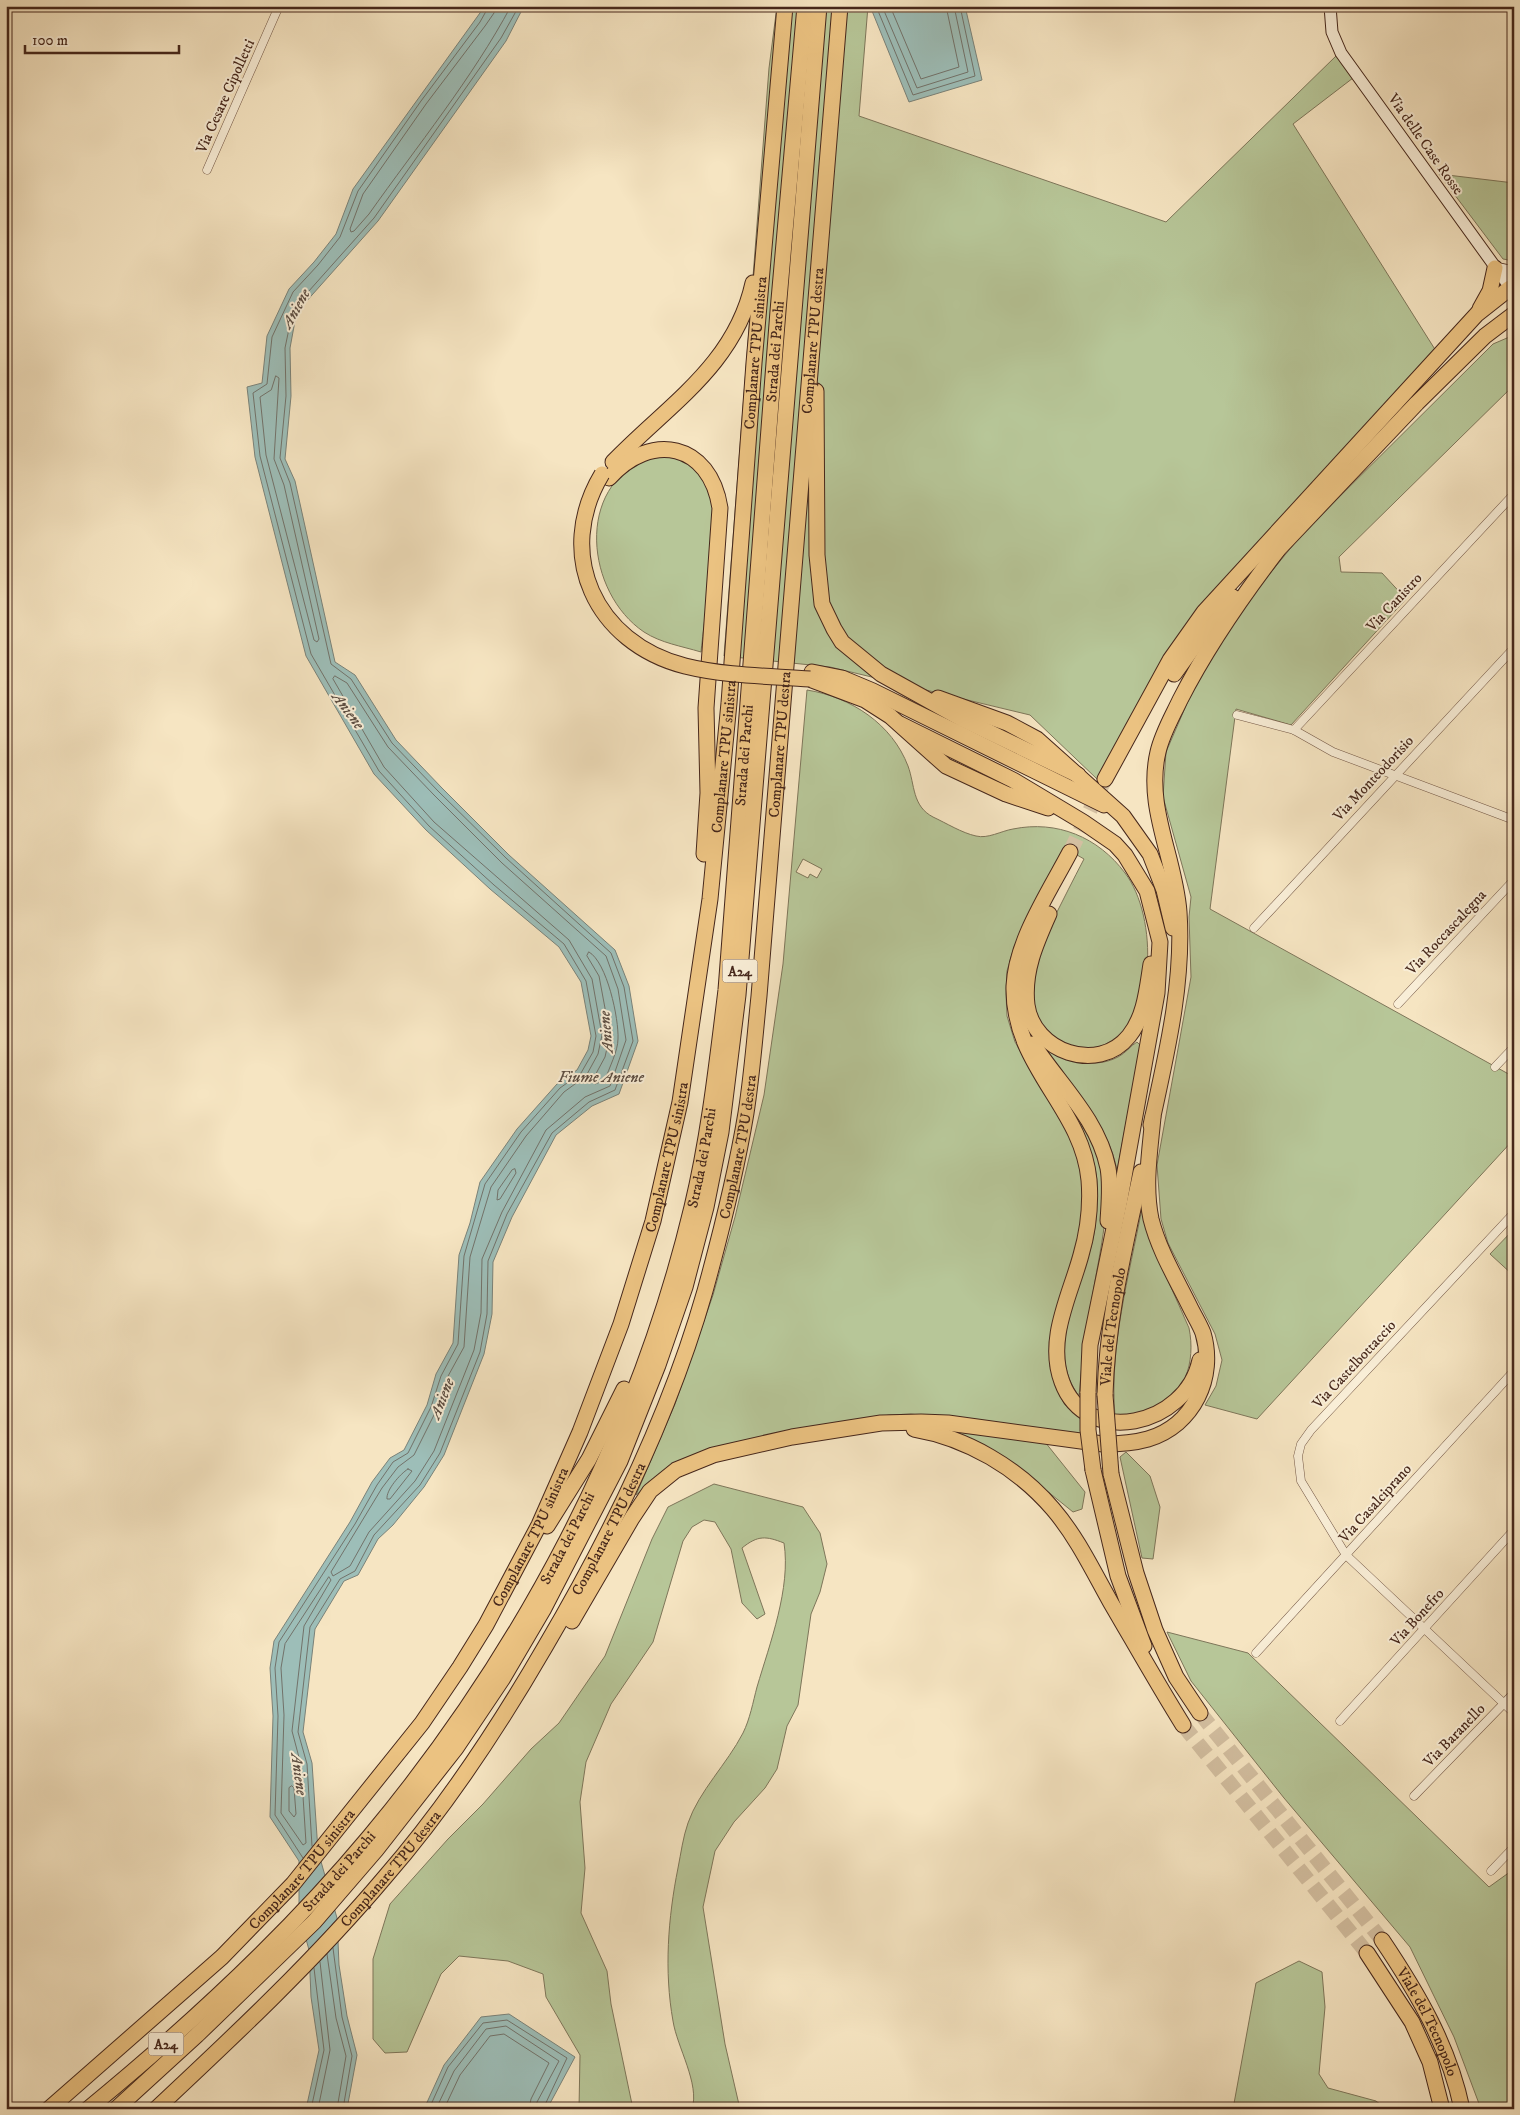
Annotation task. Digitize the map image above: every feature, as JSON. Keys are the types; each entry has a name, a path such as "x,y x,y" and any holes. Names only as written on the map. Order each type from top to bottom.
{"highway":[{"name":"Complanare TPU sinistra","path":"49,2109 170,2005 222,1957 293,1884 422,1723 486,1625 539,1525 580,1432 621,1324 653,1220 680,1102 710,899 729,703 767,202 785,6"},
{"name":"Strada dei Parchi","path":"116,2109 245,1980 371,1836 450,1732 532,1605 607,1458 644,1362 672,1281 692,1206 707,1130 726,990 778,311 805,6"},
{"name":"Strada dei Parchi","path":"88,2109 314,1922 376,1850 456,1748 503,1678 543,1610 620,1461 667,1339 685,1287 706,1208 721,1132 738,995 819,6"},
{"name":"Complanare TPU destra","path":"156,2109 266,2003 387,1876 474,1763 500,1725 602,1546 640,1467 678,1371 705,1292 746,1113 759,996 840,6"},
{"path":"767,202 750,296 734,336 706,375 642,432 592,494 585,514 581,554 583,570 593,594 605,615 622,633 642,648 683,666 714,672 811,675 842,678 873,691 1123,816"},
{"path":"1477,314 1490,291 1495,268"},
{"path":"1513,289 1477,314 1204,612 1170,660 1110,781 1180,663 1215,617 1417,403 1484,336 1514,314"},
{"path":"816,292 816,555 822,604 834,629 842,642 881,674 962,719 1078,775 1123,816 1142,840 1157,871 1180,958"},
{"path":"1484,336 1514,326"},
{"path":"606,476 628,460 652,450 664,448 688,454 710,474 720,508 706,708 708,793 698,978"},
{"path":"1180,958 1177,896 1155,796 1154,772 1158,750 1168,723 1201,662 1246,591 1277,551"},
{"path":"811,675 865,700 900,724 946,766 1006,794 1076,818 1115,844 1125,854 1141,878 1156,923 1160,963 1154,1016 1120,1199 1108,1250"},
{"path":"1156,923 1152,964 1142,1010 1136,1025 1124,1041 1107,1051 1090,1056 1076,1055 1051,1044 1041,1036 1034,1025 1027,1004 1030,960 1074,853 1021,951 1014,989 1018,1022 1040,1075 1077,1133 1088,1173 1089,1203 1086,1232 1057,1333 1055,1347 1061,1381 1066,1393 1082,1409 1106,1420 1132,1420 1156,1415 1180,1399 1195,1376 1201,1354 1203,1332"},
{"name":"Viale del Tecnopolo","path":"1180,958 1176,996 1153,1117 1116,1288 1106,1348 1105,1395 1111,1474 1136,1573 1155,1630 1176,1677 1200,1712"},
{"path":"1018,1022 1042,1058 1071,1094 1101,1145 1109,1180 1108,1250"},
{"path":"500,1725 524,1697 572,1622 632,1518 650,1491 676,1470 713,1455 792,1437 881,1423 948,1423 1103,1444 1125,1444 1148,1439 1166,1431 1181,1420 1197,1400 1205,1379 1207,1352 1203,1332 1164,1257 1152,1219 1147,1185 1153,1117"},
{"name":"Viale del Tecnopolo","path":"1108,1250 1090,1345 1088,1430 1093,1470 1118,1576 1160,1689"},
{"path":"486,1625 593,1450 633,1368 653,1313 672,1281"},
{"path":"881,1423 926,1431 966,1444 997,1461 1026,1483 1053,1509 1076,1542 1160,1689 1183,1724"},
{"name":"Viale del Tecnopolo","path":"1382,1940 1411,1984 1433,2024 1462,2109"},
{"name":"Viale del Tecnopolo","path":"1367,1953 1412,2022 1430,2062 1442,2109"}],"street":[{"name":"Via Cesare Cipolletti","path":"208,170 279,6"},
{"name":"Via delle Case Rosse","path":"1330,6 1332,32 1340,53 1495,268 1513,289"},
{"path":"1495,268 1514,272"},
{"name":"Via Canistro","path":"1294,730 1514,494"},
{"name":"Via Monteodorisio","path":"1254,928 1514,648"},
{"path":"1238,715 1294,730 1333,752 1514,820"},
{"name":"Via Roccascalegna","path":"1398,1004 1514,880"},
{"path":"1495,1067 1514,1047"},
{"name":"Via Castelbottaccio","path":"1514,1213 1311,1430 1301,1444 1298,1456 1302,1485 1346,1555 1514,1713"},
{"name":"Via Casalciprano","path":"1256,1653 1514,1371"},
{"name":"Via Bonefro","path":"1340,1721 1426,1629 1514,1530"},
{"name":"Via Baranello","path":"1414,1796 1514,1693"},
{"path":"1491,1871 1514,1847"}],"green space":[{"path":"777,6 868,6 859,116 1166,222 1336,56 1353,78 1293,124 1436,351 1166,657 1097,779 1030,715 830,667 724,656 769,68"},
{"path":"1439,174 1514,183 1514,261 1503,259"},
{"path":"1514,335 1514,385 1339,557 1341,572 1382,573 1406,599 1291,725 1236,709 1210,909 1514,1077 1514,1139 1257,1419 1205,1405 1216,1386 1222,1360 1215,1334 1168,1243 1161,1219 1157,1165 1191,977 1189,917 1191,897 1163,797 1166,752 1204,664 1240,610 1303,533 1493,344"},
{"path":"671,456 698,471 709,486 712,499 713,541 701,652 664,642 644,632 624,614 610,592 600,567 597,541 599,515 608,492 625,472 649,458"},
{"path":"807,690 839,699 854,706 881,725 901,751 908,766 915,794 921,807 933,817 965,833 981,837 1029,827 1061,829 1089,841 1114,860 1125,873 1136,892 1143,915 1147,941 1147,967 1143,993 1134,1016 1120,1034 1096,1048 1077,1048 1047,1034 1040,1025 1036,1015 1032,993 1035,960 1043,939 1084,859 1065,848 1014,947 1007,971 1007,1016 1015,1042 1072,1140 1084,1183 1082,1229 1050,1366 1059,1394 1065,1405 1080,1416 1082,1436 911,1414 889,1415 712,1448 675,1463 636,1495 675,1404 713,1295 735,1217 764,1095 783,964","holes":["803,859 822,869 817,878 810,874 808,878 796,872"]},
{"path":"1137,1042 1141,1046 1117,1171 1113,1154 1097,1121 1042,1047 1060,1056 1079,1062 1099,1063 1118,1057"},
{"path":"1059,1087 1095,1145 1103,1166 1106,1195 1102,1242 1087,1328 1079,1396 1069,1378 1065,1359 1065,1339 1069,1319 1093,1239 1096,1218 1097,1182 1088,1145"},
{"path":"1142,1208 1155,1251 1189,1328 1191,1354 1185,1378 1172,1398 1150,1412 1137,1415 1115,1416 1114,1390 1117,1338"},
{"path":"1514,1229 1514,1276 1490,1254"},
{"path":"940,1427 1045,1442 1085,1492 1082,1509 1073,1512 1026,1474"},
{"path":"1126,1452 1150,1476 1160,1507 1153,1559 1142,1558 1120,1457"},
{"path":"714,1484 803,1507 820,1533 827,1564 820,1592 811,1614 798,1705 787,1726 777,1769 765,1788 734,1822 715,1851 703,1907 725,2044 740,2109 692,2109 694,2099 691,2077 675,2031 670,2002 668,1945 675,1887 686,1828 699,1800 743,1733 748,1722 782,1597 785,1578 784,1543 762,1538 742,1548 765,1614 757,1619 742,1603 731,1549 715,1522 704,1520 692,1527 683,1541 653,1642 611,1704 586,1762 580,1802 585,1868 581,1913 607,1971 611,2004 633,2109 579,2109 580,2055 546,1997 543,1974 508,1961 459,1956 441,1974 407,2052 385,2053 373,2039 373,1959 390,1904 448,1839 483,1804 531,1749 559,1723 605,1656 652,1539 668,1507"},
{"path":"1167,1632 1248,1653 1489,1887 1514,1869 1514,2109 1481,2109 1454,2037 1410,1947 1284,1798 1191,1681"},
{"path":"1299,1961 1322,1972 1325,2007 1319,2074 1328,2088 1376,2101 1386,2109 1233,2109 1256,1983"}],"water":[{"path":"485,6 524,6 506,41 378,221 304,304 295,321 290,348 291,396 285,459 295,481 335,662 355,675 396,740 442,788 509,855 615,950 629,986 638,1041 619,1094 592,1106 556,1135 512,1217 493,1262 492,1314 484,1354 444,1455 424,1487 393,1525 378,1539 358,1575 344,1581 315,1629 303,1732 312,1763 318,1851 337,1918 339,1965 347,2016 357,2055 347,2109 306,2109 319,2050 311,1997 309,1950 299,1913 299,1861 270,1817 273,1716 270,1668 274,1641 350,1522 372,1482 390,1458 404,1450 427,1405 436,1374 453,1343 459,1255 470,1223 480,1182 517,1129 557,1084 577,1070 588,1050 591,1036 581,982 559,947 490,889 426,830 374,774 306,656 255,457 247,387 262,383 267,336 289,289 336,234 353,189"},
{"path":"870,6 965,6 982,80 909,102"},
{"path":"509,2014 575,2057 547,2109 424,2109 444,2065 481,2017"}],"tunnel":[{"path":"1070,852 1105,779"},
{"path":"1200,1713 1382,1940"},
{"path":"1183,1725 1367,1953"}],"water label":[{"name":"Aniene","path":"295,308"},
{"name":"Aniene","path":"349,710"},
{"name":"Aniene","path":"605,1032"},
{"name":"Fiume Aniene","path":"601,1076"},
{"name":"Aniene","path":"441,1398"},
{"name":"Aniene","path":"300,1774"}]}
